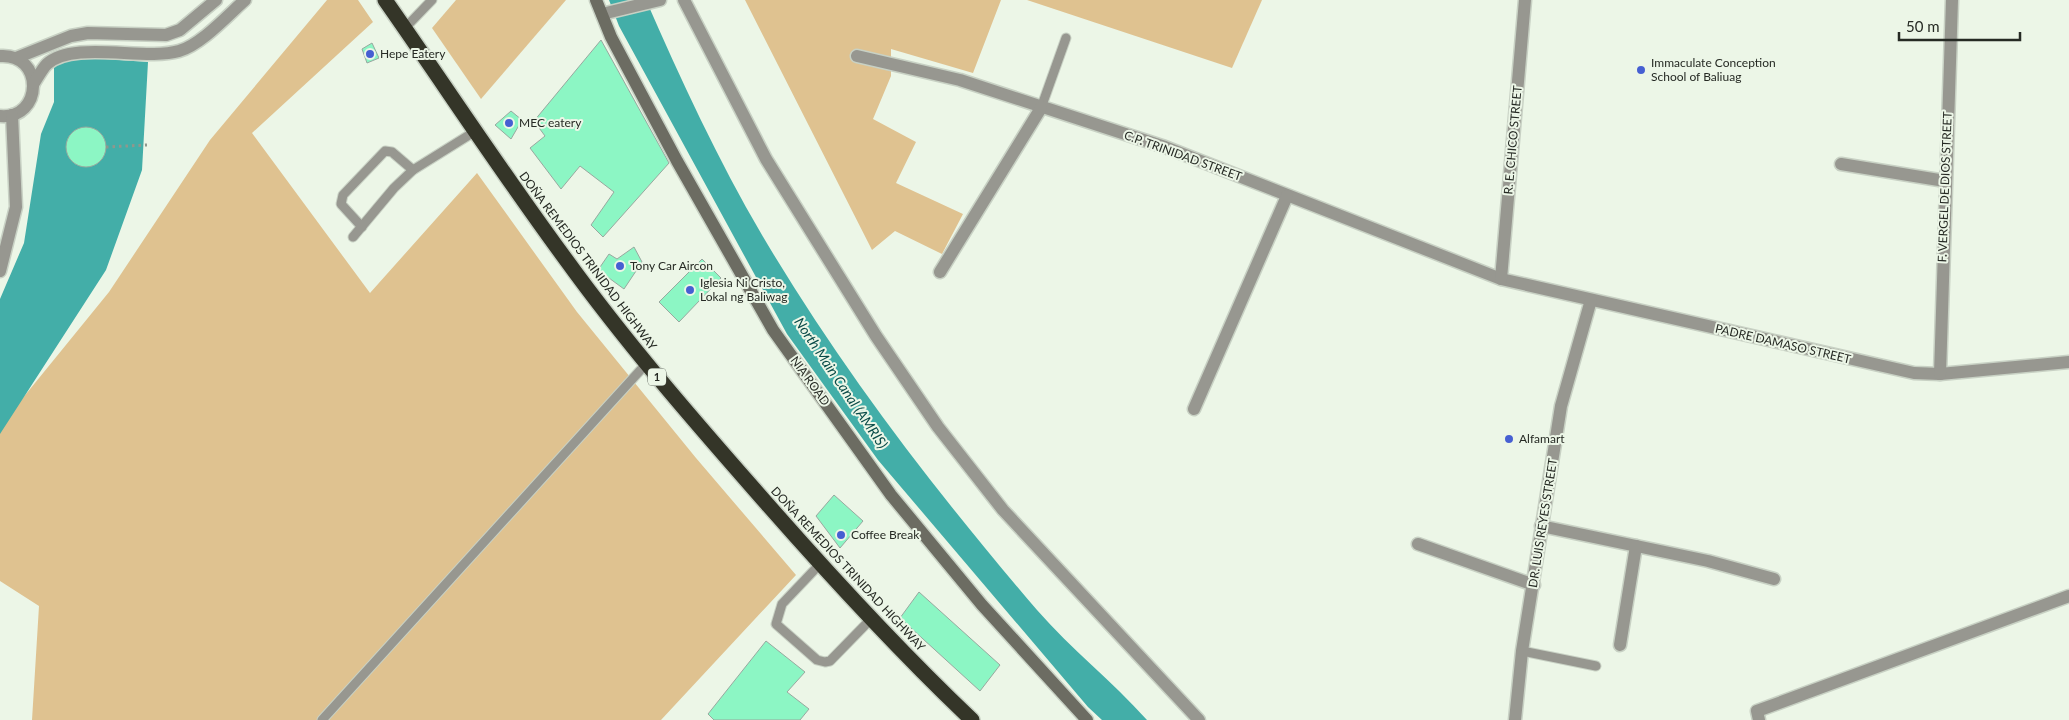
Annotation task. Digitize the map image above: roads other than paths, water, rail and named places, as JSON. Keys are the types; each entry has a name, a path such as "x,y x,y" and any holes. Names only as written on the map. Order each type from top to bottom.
{"highway":[{"name":"DOÑA REMEDIOS TRINIDAD HIGHWAY","path":"385,0 474,132 567,262 646,364 820,564 969,719"}],"street":[{"path":"16,58 71,36 88,33 166,35 180,30 216,0"},
{"path":"0,271 5,237 16,207 6,115 28,103 33,93 34,83 48,64 68,54 156,54 179,51 195,43 245,0"},
{"name":"NIA ROAD","path":"596,0 608,13 611,37 676,161 772,330 891,495 982,605 1088,720"},
{"path":"684,0 766,159 876,336 938,427 1003,510 1198,720"},
{"name":"R. E. CHICO STREET","path":"1500,279 1526,0"},
{"name":"F. VERGEL DE DIOS STREET","path":"1940,374 1952,0"},
{"path":"608,13 655,1"},
{"path":"0,56 16,58 25,64 34,83"},
{"name":"C.P. TRINIDAD STREET","path":"857,56 960,80 1165,148 1500,279"},
{"path":"940,272 1041,108"},
{"path":"1841,164 1945,181"},
{"path":"1194,409 1287,196"},
{"name":"PADRE DAMASO STREET","path":"1500,279 1914,373 1940,374 2069,362"},
{"name":"DR. LUIS REYES STREET","path":"1515,720 1522,651 1561,406 1591,300"},
{"path":"1541,526 1708,561 1774,579"},
{"path":"1418,544 1534,585"},
{"path":"1620,645 1636,546"},
{"path":"1759,720 1756,711 2069,596"}],"lane":[{"path":"405,28 432,0"},
{"path":"1041,108 1066,38"},
{"path":"353,238 394,188 413,170 474,132"},
{"path":"362,228 341,204 343,195 386,151 392,152 413,170"},
{"path":"322,720 646,364"},
{"path":"820,564 782,604 776,624 817,660 825,662 830,661 872,618"},
{"path":"1522,651 1596,666"}],"water":[{"name":"North Main Canal (AMRIS)","path":"609,0 646,0 730,178 762,235 824,334 926,475 1037,610 1147,720 1102,720 1088,707 878,460 787,334 619,26"},
{"path":"76,57 148,62 142,170 106,270 0,434 0,299 24,243 41,134 54,102 54,63"}],"place":[{"name":"Hepe Eatery","path":"370,54"},
{"name":"Immaculate Conception School of Baliuag","path":"1641,70"},
{"name":"MEC eatery","path":"509,123"},
{"name":"Tony Car Aircon","path":"620,266"},
{"name":"Iglesia Ni Cristo, Lokal ng Baliwag","path":"690,290"},
{"name":"Alfamart","path":"1509,439"},
{"name":"Coffee Break","path":"841,535"}]}
